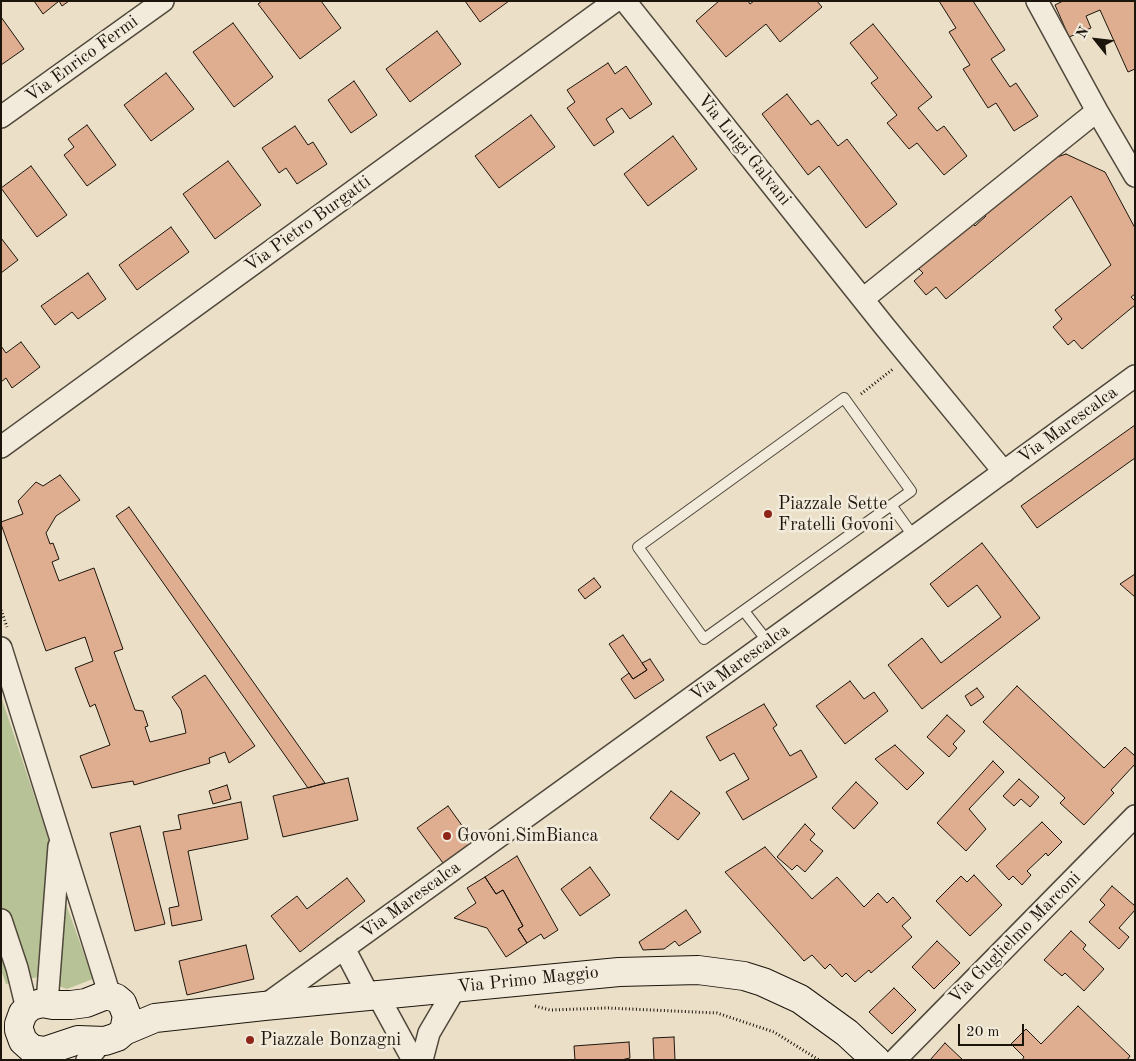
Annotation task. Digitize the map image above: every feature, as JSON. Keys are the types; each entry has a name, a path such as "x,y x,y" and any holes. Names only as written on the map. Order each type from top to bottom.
{"main road":[{"name":"Via Primo Maggio","path":"104,1044 155,1018 619,972 672,970 721,972 763,982 800,999 847,1033 876,1060"},
{"path":"116,1000 128,1016 104,1044 78,1040 32,1050 23,1041 19,1030 20,1018 25,1008 86,1003 106,995 155,1018"}],"street":[{"name":"Via Enrico Fermi","path":"1,117 163,1"},
{"name":"Via Pietro Burgatti","path":"1,447 615,1"},
{"name":"Via Luigi Galvani","path":"625,1 909,357 1004,472"},
{"path":"1037,1 1135,176"},
{"path":"863,299 1097,110"},
{"name":"Via Marescalca","path":"264,1006 1135,376"},
{"path":"1,648 116,1000"},
{"name":"Via Guglielmo Marconi","path":"895,1060 1135,816"},
{"path":"25,1008 60,833"},
{"path":"1,920 17,968 25,1008"},
{"name":"Via Marescalca","path":"344,948 413,1060"},
{"path":"422,1060 430,1033 456,988"}],"lane":[{"path":"844,398 848,404 911,491 704,640 638,547 844,398"},
{"path":"891,505 914,537"},
{"path":"744,611 768,642"}],"path":[{"path":"848,404 909,357"},
{"path":"531,1005 550,1010 608,1008 717,1013 774,1032 819,1060"}],"green space":[{"path":"1,696 52,849 38,977 6,984 1,970"},
{"path":"61,890 93,979 67,989 56,985"}],"building":[{"path":"34,1 59,1 43,14"},
{"path":"59,1 69,1 62,6"},
{"path":"262,1 321,1 341,28 300,59 258,4"},
{"path":"465,1 509,1 480,22"},
{"path":"719,1 748,1 750,4 754,1 817,1 822,7 780,42 766,24 726,57 696,21"},
{"path":"939,1 973,1 1005,50 991,59 1010,87 1016,83 1038,116 1014,131 996,103 988,108 963,69 970,65 949,32 956,28"},
{"path":"1063,1 1135,1 1135,69 1128,72 1100,10 1086,16 1091,28 1069,37 1055,5"},
{"path":"1,17 24,49 1,65"},
{"path":"233,23 273,77 234,107 193,52"},
{"path":"873,24 932,97 918,108 937,131 944,126 967,156 944,175 917,143 909,149 887,123 897,115 871,83 878,78 850,43"},
{"path":"437,31 461,64 410,102 386,69"},
{"path":"608,63 615,74 626,66 652,104 630,119 622,108 606,119 614,132 594,146 567,108 575,102 567,90"},
{"path":"166,73 194,109 151,141 124,105"},
{"path":"354,81 377,115 351,133 328,100"},
{"path":"787,94 811,125 818,120 838,146 847,139 897,204 866,228 819,166 808,175 762,114"},
{"path":"531,115 555,147 499,188 475,156"},
{"path":"87,125 116,165 87,186 64,155 74,147 68,139"},
{"path":"295,126 308,145 313,142 327,164 297,184 286,168 279,173 262,148"},
{"path":"673,136 697,169 648,206 624,174"},
{"path":"1066,154 1105,172 1135,228 1135,294 1131,297 1135,301 1135,305 1082,349 1074,340 1068,345 1053,327 1062,319 1055,310 1111,265 1071,196 946,299 936,287 926,295 914,281 923,273 914,264 969,219 975,226 986,216 981,210 1037,164"},
{"path":"228,161 261,205 215,239 183,194"},
{"path":"31,166 67,215 37,237 1,188"},
{"path":"171,227 189,252 137,290 119,265"},
{"path":"1,238 18,260 1,273"},
{"path":"88,273 106,299 78,319 72,312 55,325 41,306"},
{"path":"21,342 40,367 12,388 6,378 1,382 1,346 6,353"},
{"path":"1135,425 1135,458 1037,528 1021,506"},
{"path":"60,475 80,500 56,516 46,533 50,544 53,543 59,559 52,562 59,581 94,568 123,649 114,652 135,710 143,711 148,726 145,727 150,742 186,733 181,710 172,697 205,675 255,746 229,763 225,752 209,758 210,763 134,785 133,781 92,788 80,756 110,745 95,704 90,707 75,668 93,661 85,637 46,651 1,524 1,522 23,514 18,501 36,482 43,486"},
{"path":"129,507 325,783 308,788 116,516"},
{"path":"982,543 1040,618 922,709 888,665 922,638 941,663 1001,617 977,585 948,607 930,584"},
{"path":"1135,574 1135,597 1120,584"},
{"path":"594,578 601,587 585,599 578,590"},
{"path":"623,635 647,670 633,679 609,644"},
{"path":"650,659 664,680 635,699 621,679 629,673 633,679 647,670 642,663"},
{"path":"850,681 864,699 874,692 888,711 845,744 816,706"},
{"path":"1017,686 1104,768 1125,747 1135,756 1135,764 1111,790 1114,793 1084,825 1060,803 1065,798 983,722"},
{"path":"977,688 984,697 971,706 965,696"},
{"path":"764,704 777,725 773,728 790,756 801,750 817,777 743,820 726,792 749,779 734,753 720,761 706,737"},
{"path":"947,715 965,731 953,744 957,748 949,757 927,737"},
{"path":"895,745 924,773 907,790 875,759"},
{"path":"993,761 1004,772 969,809 986,829 966,851 937,823"},
{"path":"348,778 358,820 283,837 273,796"},
{"path":"1019,779 1039,797 1030,807 1021,799 1014,806 1003,796"},
{"path":"856,782 878,803 854,829 832,808"},
{"path":"227,785 231,799 213,804 209,791"},
{"path":"671,791 700,813 678,840 650,818"},
{"path":"241,802 248,839 188,851 202,920 172,926 169,908 179,906 163,832 181,829 178,815"},
{"name":"Govoni SimBianca","path":"448,806 476,845 446,867 417,828"},
{"path":"1042,822 1062,842 1048,856 1046,853 1027,871 1031,875 1022,885 1013,876 1009,880 996,866"},
{"path":"805,824 815,834 810,840 823,851 805,872 797,865 792,870 777,857"},
{"path":"140,826 165,924 135,931 110,833"},
{"path":"765,847 812,899 837,877 864,907 878,893 887,903 893,897 911,918 902,926 912,937 871,973 869,970 855,982 846,973 842,977 830,964 825,969 812,955 804,961 725,872"},
{"path":"517,856 558,930 544,939 541,934 527,943 518,929 523,926 503,890 496,894 485,877"},
{"path":"590,867 610,895 580,916 561,889"},
{"path":"974,875 1002,905 970,936 936,901 961,876 967,882"},
{"path":"485,877 496,894 503,890 523,926 518,929 527,943 506,957 487,928 454,918 476,903 467,888"},
{"path":"347,878 365,901 300,952 271,916 297,896 307,909"},
{"path":"1112,886 1135,906 1135,910 1119,928 1129,937 1119,949 1089,922 1105,905 1100,900"},
{"path":"686,910 701,932 679,946 675,941 664,949 643,950 639,942"},
{"path":"1071,931 1086,945 1083,949 1104,969 1084,991 1065,973 1062,976 1044,960"},
{"path":"937,941 960,963 934,989 912,967"},
{"path":"246,945 254,979 187,995 179,961"},
{"path":"894,988 916,1010 892,1034 869,1012"},
{"path":"1078,1006 1130,1056 1127,1060 1022,1060 1024,1057 1011,1044 1026,1029 1041,1044"},
{"path":"674,1037 675,1060 654,1060 653,1038"},
{"path":"629,1042 630,1058 621,1060 575,1060 574,1046"},
{"path":"945,1043 963,1060 930,1060"}],"place":[{"name":"Piazzale Sette Fratelli Govoni","path":"768,514"},
{"name":"Govoni SimBianca","path":"447,836"},
{"name":"Piazzale Bonzagni","path":"250,1040"}]}
